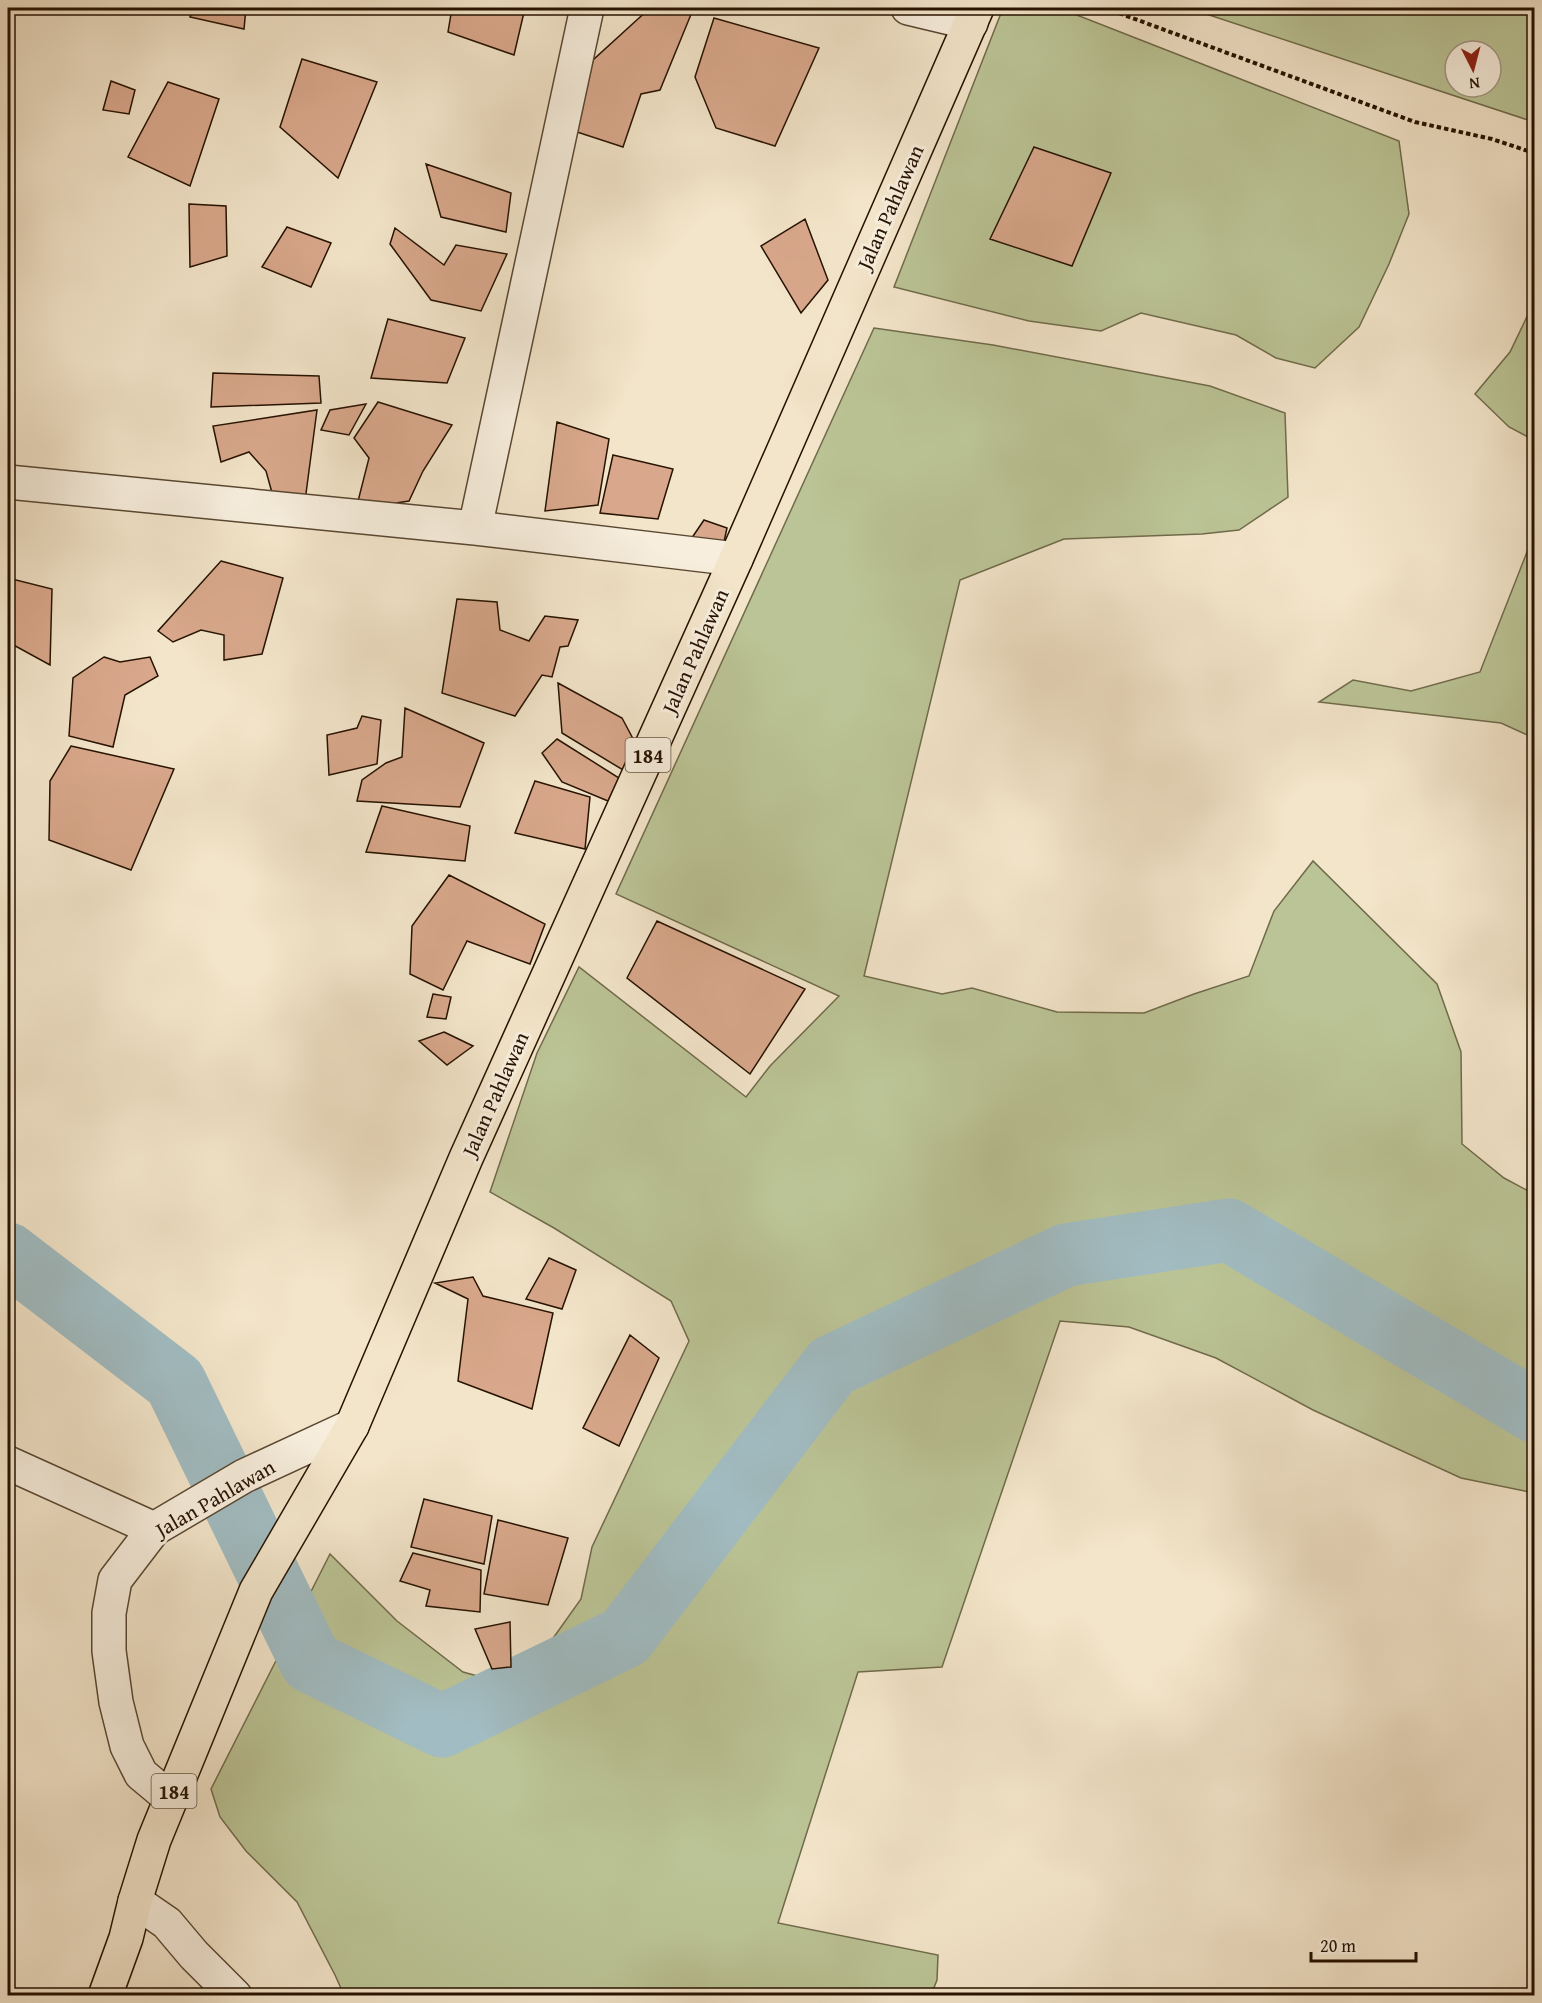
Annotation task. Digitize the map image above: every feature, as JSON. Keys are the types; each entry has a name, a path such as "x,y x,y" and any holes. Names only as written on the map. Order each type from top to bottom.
{"main road":[{"name":"Jalan Pahlawan","path":"105,1995 126,1938 154,1840 256,1591 352,1426 466,1158 736,559 974,15"}],"street":[{"path":"475,528 587,8"},
{"path":"908,8 974,15"},
{"path":"8,482 475,528 736,559"},
{"name":"Jalan Pahlawan","path":"171,1799 141,1774 127,1746 116,1702 108,1651 109,1613 115,1580 154,1529 244,1476 352,1426"},
{"path":"8,1463 154,1529"},
{"path":"135,1901 167,1923 235,1995"}],"path":[{"path":"1106,8 1414,122 1492,139 1534,153"}],"green space":[{"path":"1003,8 1059,8 1399,141 1409,214 1389,264 1359,327 1315,368 1276,358 1236,335 1141,313 1101,331 1029,321 894,287"},
{"path":"1188,8 1534,8 1534,122 1464,99 1503,99 1503,39 1443,39 1443,92"},
{"path":"1534,302 1534,440 1509,427 1475,394 1510,352"},
{"path":"874,328 993,345 1210,386 1285,413 1288,497 1239,530 1202,534 1064,539 960,580 864,976 942,994 972,988 1057,1012 1144,1013 1249,976 1274,911 1313,861 1437,984 1461,1052 1462,1144 1504,1178 1534,1194 1534,1493 1461,1478 1313,1410 1216,1358 1129,1327 1060,1321 942,1667 858,1672 778,1923 938,1955 937,1980 931,1995 344,1995 297,1902 246,1851 220,1817 211,1789 330,1554 397,1621 463,1672 492,1680 534,1665 581,1599 592,1547 689,1341 671,1301 554,1228 490,1192 537,1053 579,967 746,1097 770,1066 839,996 616,894"},
{"path":"1534,534 1534,738 1501,723 1319,702 1353,680 1411,691 1480,672"}],"building":[{"path":"193,8 246,8 244,29 190,17"},
{"path":"452,8 525,8 514,55 448,32"},
{"path":"650,8 683,8 692,12 660,90 641,94 623,147 577,132 593,60"},
{"path":"714,18 819,48 775,146 716,128 695,77"},
{"path":"302,59 377,82 338,178 280,127"},
{"path":"111,81 135,90 129,114 103,110"},
{"path":"168,82 219,99 190,186 128,157"},
{"path":"1034,147 1111,173 1072,266 990,239"},
{"path":"426,164 511,193 506,232 441,217"},
{"path":"189,204 226,206 227,256 190,267"},
{"path":"805,219 828,280 801,313 761,246"},
{"path":"287,227 331,243 311,287 262,267"},
{"path":"395,228 444,265 456,245 507,254 481,311 431,300 390,244"},
{"path":"388,319 465,338 447,383 371,378"},
{"path":"213,373 319,376 321,403 211,407"},
{"path":"378,402 452,425 423,471 409,501 356,509 369,458 354,438"},
{"path":"366,404 349,435 321,430 330,410"},
{"path":"317,410 305,501 274,500 266,471 249,452 221,462 213,426"},
{"path":"557,422 609,439 598,505 545,511"},
{"path":"613,455 673,469 658,519 600,513"},
{"path":"704,520 727,528 722,551 687,545"},
{"path":"221,561 283,578 262,654 224,660 224,635 201,630 173,642 158,631"},
{"path":"8,578 52,589 50,665 8,642"},
{"path":"457,599 497,602 500,630 529,641 545,616 578,620 568,646 560,647 552,677 542,675 515,716 442,693"},
{"path":"104,657 120,662 150,657 158,676 125,695 113,747 69,736 73,678"},
{"path":"558,683 622,718 639,750 628,773 562,733"},
{"path":"405,708 484,743 460,807 357,801 362,780 386,763 402,757"},
{"path":"362,716 381,720 377,764 329,775 327,735 357,728"},
{"path":"557,739 619,778 608,801 562,782 542,753"},
{"path":"71,746 174,769 131,870 49,840 50,781"},
{"path":"535,781 590,797 585,849 515,833"},
{"path":"382,806 470,826 465,861 366,852"},
{"path":"449,875 545,924 530,964 467,941 443,990 410,974 412,926"},
{"path":"657,921 805,989 750,1074 627,978"},
{"path":"433,994 451,997 446,1019 427,1017"},
{"path":"444,1032 473,1046 447,1065 419,1041"},
{"path":"549,1258 576,1270 562,1309 526,1299"},
{"path":"473,1277 483,1296 553,1313 532,1409 458,1381 468,1299 435,1283"},
{"path":"630,1335 659,1358 619,1446 583,1428"},
{"path":"424,1499 492,1516 484,1564 411,1547"},
{"path":"498,1520 568,1538 548,1605 484,1594"},
{"path":"413,1553 481,1570 480,1612 426,1606 430,1590 400,1581"},
{"path":"510,1622 511,1667 492,1669 475,1629"}],"waterway":[{"path":"8,1254 175,1382 311,1662 442,1726 625,1637 832,1366 1066,1255 1229,1230 1534,1411"}]}
